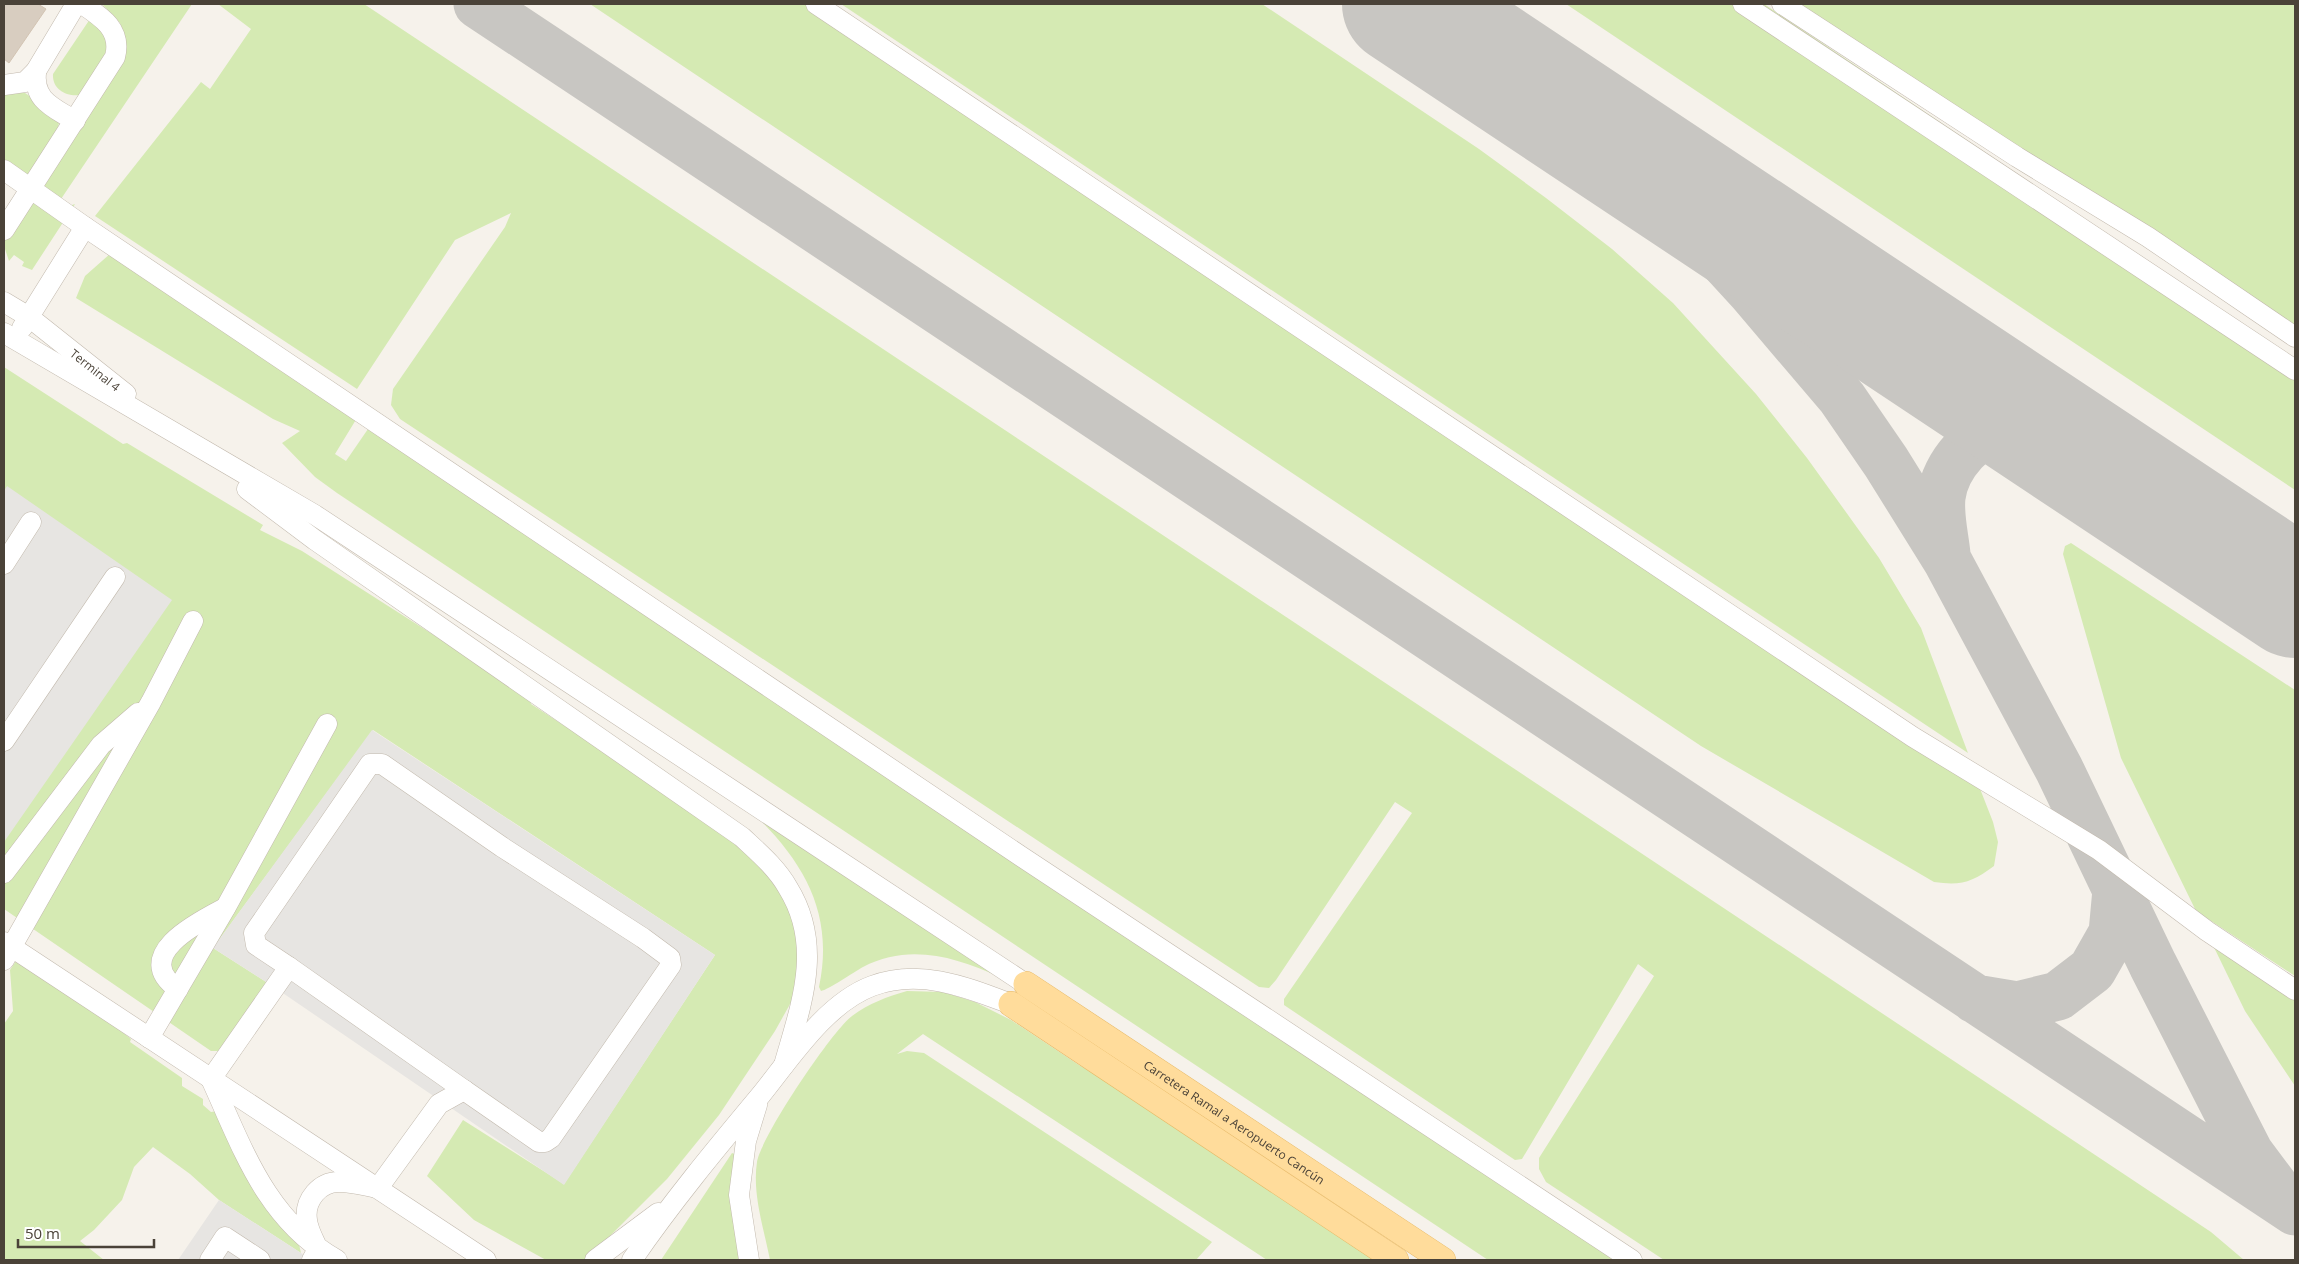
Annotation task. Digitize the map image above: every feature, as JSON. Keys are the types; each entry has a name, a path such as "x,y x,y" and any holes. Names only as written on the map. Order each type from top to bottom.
{"main road":[{"name":"Carretera Ramal a Aeropuerto Cancún","path":"1026,984 1443,1260"},
{"name":"Carretera Ramal a Aeropuerto Cancún","path":"1011,1004 1396,1260"}],"street":[{"path":"4,85 25,82 36,71 76,4"},
{"path":"4,230 30,187 102,81 115,57 118,46 109,24 82,4"},
{"path":"816,4 1913,736 2099,850 2207,931 2295,990"},
{"path":"1743,4 2295,370"},
{"path":"1782,4 2018,157 2148,237 2295,337"},
{"path":"36,71 36,88 44,100 75,121"},
{"path":"4,170 84,227 1031,863 1632,1260"},
{"path":"84,227 29,317 9,336 185,441 315,515 1026,984"},
{"name":"Terminal 4","path":"4,302 29,317 185,441"},
{"path":"185,441 316,540 742,837 763,857 788,888 806,929 808,954 806,978 784,1065"},
{"path":"4,564 31,522"},
{"path":"4,741 115,577"},
{"path":"193,621 151,702 6,949 149,1038 486,1260"},
{"path":"4,873 101,745 151,702"},
{"path":"149,1038 226,907 327,724"},
{"path":"376,762 382,764 502,847 643,938 670,958 671,965 551,1138 545,1142 539,1142 464,1090 256,946 254,933 370,764 376,762"},
{"path":"178,989 169,983 162,971 161,960 169,945 195,924 226,907"},
{"path":"211,1080 289,968"},
{"path":"632,1260 671,1203 784,1065 832,1011 852,996 873,986 915,978 940,980 1011,1004"},
{"path":"211,1080 258,1182 315,1255 337,1260"},
{"path":"378,1188 439,1104 464,1090"},
{"path":"749,1260 739,1195 746,1141 761,1094"},
{"path":"315,1255 307,1220 308,1205 316,1190 330,1182 378,1188"},
{"path":"595,1260 671,1203"},
{"path":"210,1260 225,1237 260,1260"}],"green space":[{"path":"102,4 192,4 61,199 38,187 123,53 120,23"},
{"path":"218,4 364,4 2211,1232 2244,1260 1664,1260 1546,1182 1539,1169 1539,1158 1654,976 1638,964 1522,1159 1515,1160 1284,1005 1284,999 1412,813 1395,802 1276,980 1269,988 1259,987 400,419 391,405 393,389 505,227 511,213 455,240 357,389 95,216 201,82 210,89 251,29"},
{"path":"590,4 809,4 1977,781 1993,822 1998,842 1994,866 1966,882 1934,882 1701,746"},
{"path":"841,4 1262,4 1479,149 1612,249 1673,303 1756,394 1807,458 1879,558 1921,628 1968,753"},
{"path":"1566,4 1764,4 2295,360 2295,490"},
{"path":"1800,4 2295,4 2295,329"},
{"path":"90,19 109,36 106,57 80,95 70,95 57,88 53,74"},
{"path":"4,86 16,87 55,113 59,123 56,135 25,178 4,163"},
{"path":"34,197 66,207 75,204 32,270 22,266 24,262 14,255 9,261 4,246 5,238"},
{"path":"111,253 357,418 335,454 346,461 368,429 1617,1260 1488,1260 337,493 315,477 282,443 300,431 273,419 76,298 85,276"},
{"path":"4,367 123,444 127,443 263,525 260,530 302,551 529,696 531,704 649,781 655,782 768,870 803,935 794,997 775,1031 719,1115 667,1179 586,1260 546,1260 474,1220 427,1176 463,1120 564,1184 715,955 373,730 213,948 271,985 220,1051 211,1051 4,909"},
{"path":"2071,543 2295,690 2295,976 2196,911 2121,758 2063,554 2065,546"},
{"path":"748,808 999,977 949,959 915,954 880,960 863,967 821,991 819,987 823,960 822,934 818,910 810,888 784,847"},
{"path":"2207,933 2295,988 2295,1086 2245,1011"},
{"path":"16,961 85,1002 131,1039 130,1042 182,1078 182,1086 203,1099 203,1105 211,1112 217,1111 298,1240 301,1253 219,1200 190,1174 153,1147 134,1167 122,1200 94,1230 80,1241 104,1260 4,1260 4,1024 13,1011 10,970"},
{"path":"907,991 943,992 975,1002 1011,1020 1079,1065 1135,1097 1378,1260 1267,1260 923,1034 897,1054 907,1051 924,1053 1212,1242 1196,1260 770,1260 757,1199 756,1174 761,1149 798,1086 842,1026 865,1007"},
{"path":"732,1153 737,1155 743,1260 661,1260"}],"shaded area":[{"path":"7,486 172,600 4,842 4,491"},
{"path":"372,730 715,955 564,1185 271,985 213,948"},
{"path":"219,1200 301,1253 311,1260 178,1260"}],"building":[{"path":"4,4 38,4 46,9 9,63 4,59"}],"taxiway":[{"path":"478,4 2295,1211"},
{"path":"1620,148 1751,291 1842,398 1886,462 1947,560 2059,769 2153,965 2249,1153 2276,1189"},
{"path":"1946,554 1941,518 1941,497 1949,473 1964,451 1984,435 2008,428 2027,430 2056,439"},
{"path":"1975,999 2017,1006 2058,996 2092,970 2113,933 2117,890"}],"runway":[{"path":"1403,4 2295,597"}]}
